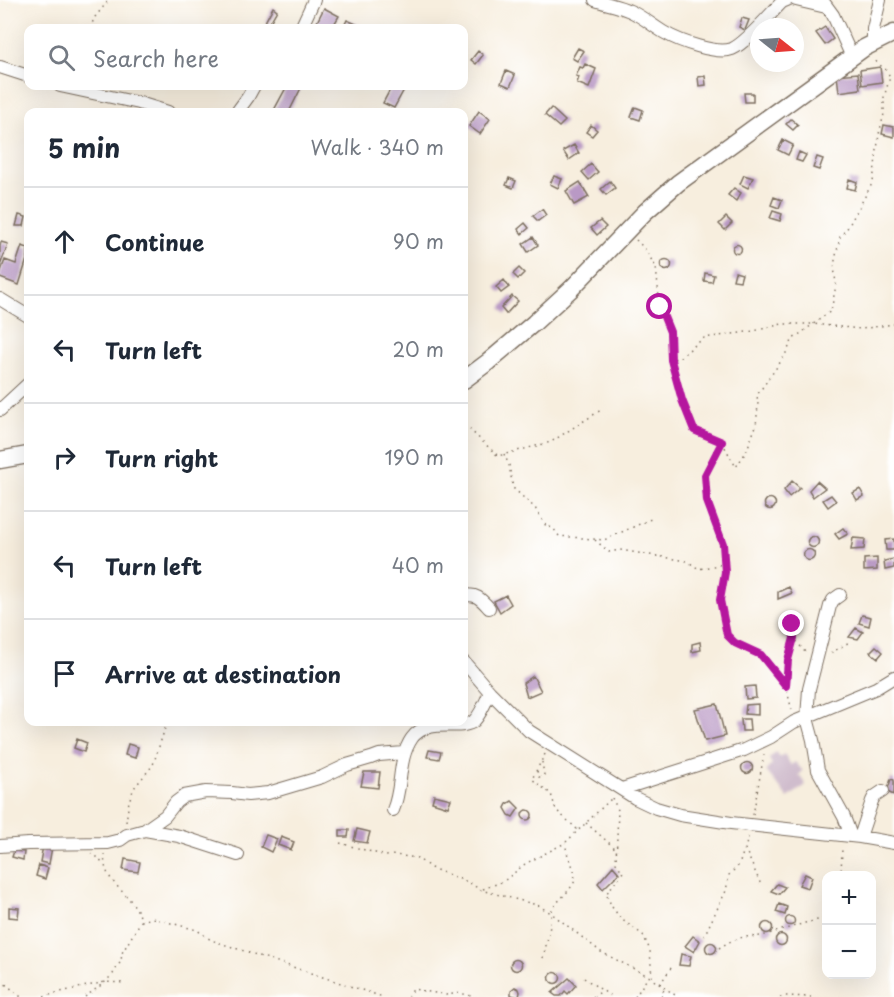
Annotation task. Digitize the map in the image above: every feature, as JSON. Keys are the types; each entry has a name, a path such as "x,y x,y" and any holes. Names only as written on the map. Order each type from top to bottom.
{"street":[{"path":"303,24 314,0"},
{"path":"595,0 628,10 666,34 719,51 731,50 782,2 787,0"},
{"path":"796,0 824,4 863,49"},
{"path":"863,49 873,29 880,0"},
{"path":"468,377 542,316 627,230 678,183 863,49 894,33"},
{"path":"0,67 24,75"},
{"path":"79,90 155,108"},
{"path":"240,108 252,90"},
{"path":"0,299 24,314"},
{"path":"0,410 24,388"},
{"path":"0,460 24,456"},
{"path":"840,595 833,600 830,606 814,663 807,717 818,770 852,836"},
{"path":"468,596 478,596 489,609"},
{"path":"468,667 529,731 656,808 672,813 751,825 894,843"},
{"path":"622,789 718,759 761,742 794,722 876,688 894,677"},
{"path":"468,724 474,721 490,692"},
{"path":"393,810 397,801 404,753 411,739 420,731 434,726"},
{"path":"0,846 108,843 145,830 165,816 176,802 190,794 222,792 253,795 272,792 322,777 361,760 379,755 404,753"},
{"path":"852,836 874,797 883,791"},
{"path":"145,830 179,836 238,855"}],"path":[{"path":"92,24 109,0"},
{"path":"863,49 894,80"},
{"path":"627,230 644,248 656,267 660,307 670,332 671,360 682,400 694,430 722,442 736,467 746,452 756,426 757,395 784,357 793,339 831,311 836,285 834,265 840,237 873,182 884,114 884,96 890,77"},
{"path":"671,360 680,357 704,338 754,331 782,324 813,324 861,329 894,324"},
{"path":"468,428 498,456 551,442 601,410"},
{"path":"722,442 705,475 707,501 723,544 725,572 720,600 727,635 735,643 761,655 786,686"},
{"path":"504,454 509,465 513,488 535,508 546,526 553,528 559,536 604,540 651,519"},
{"path":"595,540 609,552 620,550 687,561 699,569 724,564"},
{"path":"792,624 794,638 788,660 786,686 794,722"},
{"path":"794,638 814,663"},
{"path":"827,655 851,641"},
{"path":"127,835 125,825 132,793 138,782 153,765 166,726"},
{"path":"704,936 726,891 729,874 739,865 744,849 751,825 764,755 761,742"},
{"path":"549,744 532,779 551,794 556,810 578,830"},
{"path":"537,771 539,777 544,775 542,762"},
{"path":"481,890 504,881 525,864 565,843 622,789"},
{"path":"612,798 618,807 616,863 623,872 606,894 621,919 643,935 650,950 650,977 635,997"},
{"path":"586,823 616,849"},
{"path":"842,871 842,852 852,836"},
{"path":"108,843 104,865 120,891 136,908 142,921"},
{"path":"340,843 386,856 417,858 431,868 468,882 481,890 537,906 551,913 601,952 650,977 678,997"},
{"path":"543,958 552,908 575,881 574,869 565,843"},
{"path":"744,849 762,887"},
{"path":"85,997 113,974 122,961 122,953 142,921 152,918 197,930 211,940 384,997"},
{"path":"719,948 743,937 762,936 822,919"},
{"path":"660,984 673,966"},
{"path":"584,978 612,997"},
{"path":"0,982 21,997"},
{"path":"44,997 105,982 125,983"},
{"path":"661,997 665,988"},
{"path":"409,997 412,989 446,994 460,993 475,997"},
{"path":"593,997 603,990"},
{"path":"780,997 810,997"}],"shaded area":[{"path":"776,752 780,757 784,754 791,765 795,762 803,771 799,775 806,785 788,798 766,771 772,764 769,759"}],"building":[{"path":"273,7 277,10 269,24 265,22"},
{"path":"324,8 339,16 334,24 316,24"},
{"path":"742,18 749,20 745,30 739,27"},
{"path":"825,27 833,39 825,45 816,33"},
{"path":"578,48 584,51 577,61 572,58"},
{"path":"478,51 483,55 476,64 471,60"},
{"path":"585,64 596,69 589,88 577,83 579,77 576,76 580,67 583,68"},
{"path":"880,67 882,82 862,85 860,70"},
{"path":"506,71 515,75 510,87 501,83"},
{"path":"858,73 860,89 839,92 837,75"},
{"path":"705,76 706,85 699,86 698,77"},
{"path":"285,90 300,90 291,108 275,108"},
{"path":"390,90 404,90 394,108 383,103"},
{"path":"744,93 753,93 753,102 745,102"},
{"path":"635,107 643,110 640,120 631,117"},
{"path":"551,108 565,121 559,127 545,115"},
{"path":"479,111 490,119 480,134 469,126"},
{"path":"791,119 798,125 793,130 786,124"},
{"path":"591,125 597,130 592,136 586,132"},
{"path":"884,125 894,127 894,137 882,134"},
{"path":"783,140 793,145 788,155 778,150"},
{"path":"574,145 579,153 569,160 563,151"},
{"path":"799,152 806,155 802,162 796,160"},
{"path":"817,157 823,159 819,170 813,168"},
{"path":"591,164 598,172 589,180 582,172"},
{"path":"744,175 753,178 748,188 740,184"},
{"path":"554,176 562,179 558,188 550,184"},
{"path":"509,178 516,181 513,188 506,185"},
{"path":"849,179 857,182 855,190 847,188"},
{"path":"610,181 615,188 606,195 601,189"},
{"path":"580,182 589,197 574,205 566,191"},
{"path":"734,188 741,193 736,201 728,195"},
{"path":"774,197 782,200 779,208 771,205"},
{"path":"542,209 546,215 538,221 533,216"},
{"path":"773,211 782,214 780,221 770,218"},
{"path":"19,215 24,216 24,226 16,226"},
{"path":"726,217 732,223 725,230 719,224"},
{"path":"600,221 606,227 597,235 591,228"},
{"path":"525,223 529,228 522,234 518,229"},
{"path":"533,237 538,245 528,252 523,244"},
{"path":"1,242 8,244 0,266 0,246"},
{"path":"737,244 742,249 737,254 732,249"},
{"path":"22,246 24,247 24,269 19,285 0,278 5,260 16,264"},
{"path":"666,260 670,261 670,269 666,270 662,269 661,265 662,261"},
{"path":"519,268 524,273 518,279 513,274"},
{"path":"735,272 742,274 740,281 733,280"},
{"path":"705,273 714,275 712,282 704,281"},
{"path":"504,280 509,287 501,293 496,287"},
{"path":"512,296 518,301 506,314 501,308"},
{"path":"792,481 800,488 789,497 784,490"},
{"path":"817,481 825,488 813,497 809,490"},
{"path":"860,489 864,496 857,500 853,493"},
{"path":"831,495 836,501 828,507 823,500"},
{"path":"770,499 774,500 774,508 770,509 766,508 765,504 766,500"},
{"path":"843,528 848,534 839,539 835,534"},
{"path":"813,537 817,538 817,546 813,547 809,546 808,542 809,538"},
{"path":"853,538 865,539 864,549 851,550"},
{"path":"894,539 894,550 886,550 885,540"},
{"path":"809,550 813,551 813,559 809,560 805,559 804,555 805,551"},
{"path":"877,558 877,570 864,571 864,559"},
{"path":"894,559 894,568 885,570 884,561"},
{"path":"789,587 792,593 778,599 778,592"},
{"path":"506,595 511,604 500,612 494,601"},
{"path":"862,615 871,617 869,626 859,623"},
{"path":"856,628 863,632 858,639 849,637"},
{"path":"700,642 701,650 692,652 692,644"},
{"path":"876,646 883,652 878,658 870,652"},
{"path":"533,676 541,691 527,697 523,683"},
{"path":"755,686 756,698 746,699 745,687"},
{"path":"717,704 725,736 705,741 695,709"},
{"path":"758,704 758,715 745,714 746,705"},
{"path":"741,719 749,719 750,731 742,731"},
{"path":"77,739 87,743 84,752 74,748"},
{"path":"128,744 138,747 135,758 125,755"},
{"path":"429,750 441,752 439,759 427,757"},
{"path":"747,763 751,764 751,772 747,773 743,772 742,768 743,764"},
{"path":"364,772 380,772 378,788 361,786"},
{"path":"891,779 894,780 894,795 887,792"},
{"path":"434,795 451,799 448,807 432,802"},
{"path":"512,801 519,808 513,817 505,808"},
{"path":"527,810 531,811 531,819 527,820 523,819 522,815 523,811"},
{"path":"357,829 370,832 367,843 354,841"},
{"path":"340,830 349,830 348,837 340,837"},
{"path":"266,835 277,839 271,852 261,847"},
{"path":"281,837 294,842 291,850 278,845"},
{"path":"43,846 52,847 49,864 40,862"},
{"path":"14,851 24,852 23,860 12,857"},
{"path":"125,859 140,862 138,872 123,870"},
{"path":"39,865 48,868 45,879 36,876"},
{"path":"613,866 619,873 603,889 598,883"},
{"path":"805,874 812,877 808,888 799,885"},
{"path":"777,884 785,887 779,894 771,891"},
{"path":"779,904 787,907 785,915 776,912"},
{"path":"9,907 19,908 18,918 9,917"},
{"path":"790,917 794,921 790,925 786,921"},
{"path":"767,923 771,924 771,932 767,933 763,932 762,928 763,924"},
{"path":"781,935 785,936 785,944 781,945 777,944 776,940 777,936"},
{"path":"693,936 700,941 694,952 685,946"},
{"path":"711,943 715,944 715,952 711,953 707,952 706,948 707,944"},
{"path":"681,954 691,956 689,966 679,965"},
{"path":"516,960 520,961 520,969 516,970 512,969 511,965 512,961"},
{"path":"555,973 559,974 559,982 555,983 551,982 550,978 551,974"},
{"path":"569,978 576,985 568,994 565,991 561,996 552,993"},
{"path":"515,987 519,989 519,997 511,995 511,990"}],"route":[{"path":"660,307 670,332 671,360 682,400 694,430 722,442 705,475 707,501 723,544 725,572 720,600 727,635 735,643 761,655 786,686 788,660 794,638 792,624"}]}
